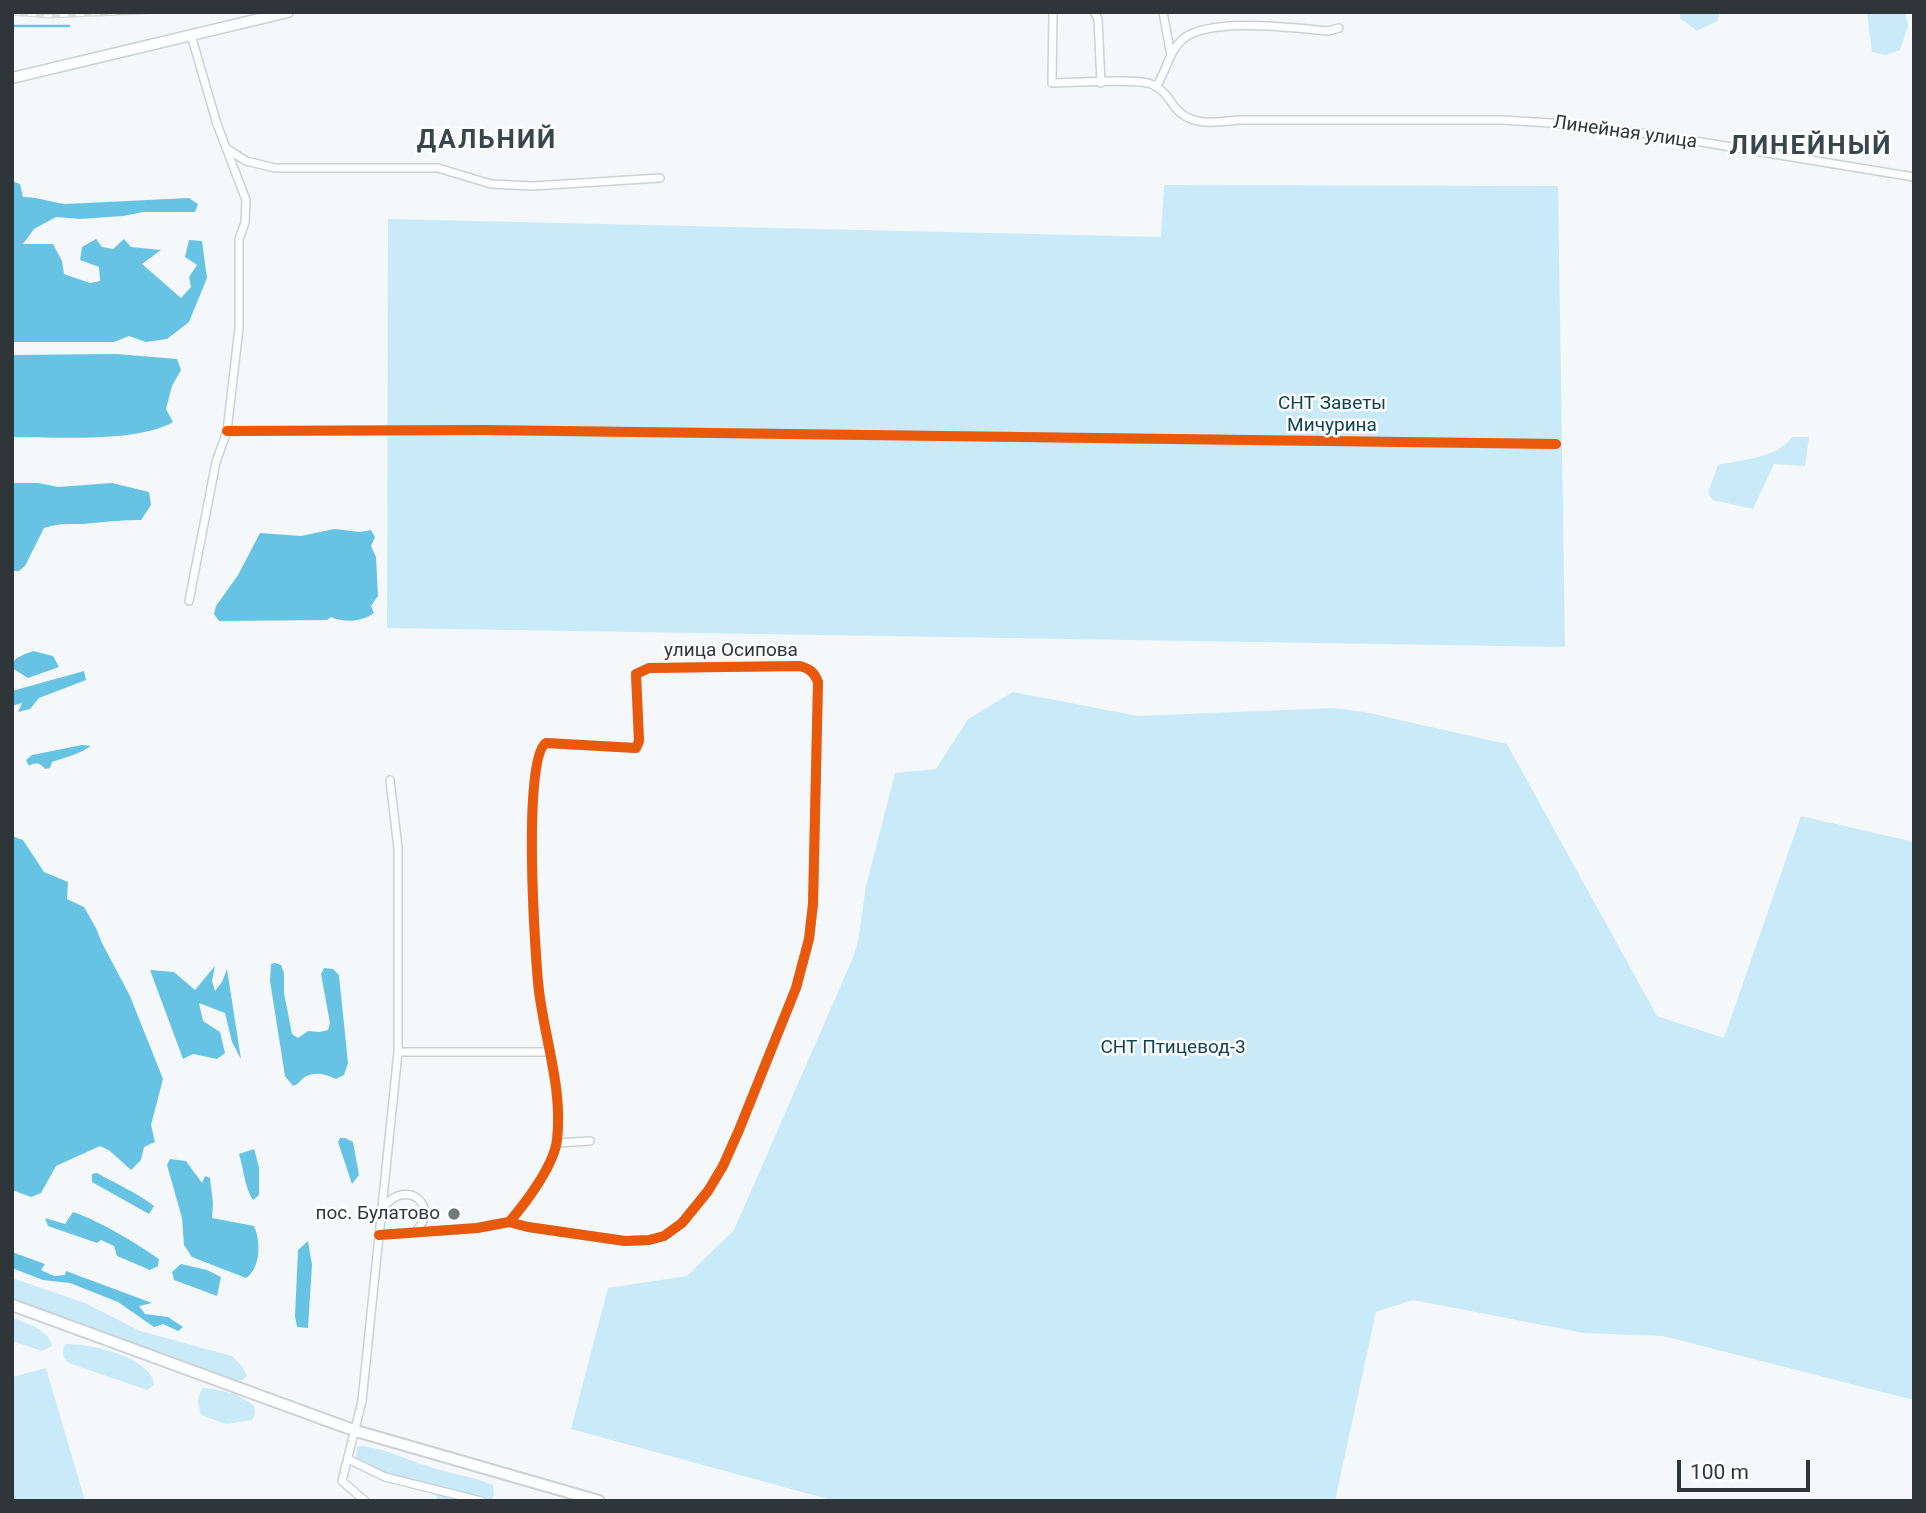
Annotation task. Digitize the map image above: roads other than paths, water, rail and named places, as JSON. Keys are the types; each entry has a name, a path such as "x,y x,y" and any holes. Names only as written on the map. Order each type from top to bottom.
{"main road":[{"path":"12,1305 356,1431 599,1501"}],"street":[{"path":"12,78 288,12"},
{"path":"1053,12 1052,83 1147,83 1156,87 1181,40 1196,31 1217,26 1328,31 1339,28"},
{"path":"1094,12 1098,19 1101,83"},
{"path":"1163,12 1171,56"},
{"path":"189,601 216,462 228,431 239,328 239,239 247,210 191,35"},
{"name":"Линейная улица","path":"1156,87 1162,89 1185,118 1206,123 1240,120 1551,122 1658,135 1914,177"},
{"path":"225,147 246,160 275,168 438,169 491,184 533,186 660,178"},
{"path":"228,431 471,430 1556,444"},
{"name":"улица Осипова","path":"379,1235 477,1228 509,1222 625,1241 649,1240 664,1236 681,1223 708,1191 723,1166 796,988 809,939 813,904 818,682 809,668 649,668 640,671 636,678 639,741 636,748 546,743 541,746 534,787 533,936 558,1108 557,1143 538,1185 509,1222"},
{"path":"365,1501 342,1481 356,1431 369,1345 398,1052 398,848 390,780"},
{"path":"398,1052 549,1052"},
{"path":"557,1143 590,1141"},
{"path":"383,1207 393,1196 404,1193 415,1196 423,1205 425,1216 416,1231"},
{"path":"348,1459 385,1477 481,1501"}],"water":[{"path":"12,181 20,184 23,197 65,204 189,198 198,204 195,212 143,212 80,219 56,217 34,229 23,244 53,244 62,261 64,274 90,283 100,281 99,267 80,260 82,247 96,239 102,247 113,249 124,239 131,247 161,250 142,264 181,298 191,287 189,277 197,265 185,257 189,240 202,241 207,278 189,322 167,339 146,342 129,336 114,342 12,342"},
{"path":"116,354 177,359 181,370 172,386 166,409 173,422 158,429 118,436 12,437 12,355"},
{"path":"12,483 38,483 58,487 112,483 149,492 151,505 141,520 64,524 44,528 25,566 19,571 12,571"},
{"path":"334,529 360,532 371,530 375,537 371,546 376,557 378,596 371,606 374,613 353,621 331,617 327,620 219,621 214,614 216,606 238,575 260,533 301,536"},
{"path":"33,651 53,656 59,667 28,678 12,668 16,659"},
{"path":"84,671 86,680 39,698 30,709 18,712 22,703 12,706 12,691"},
{"path":"82,745 91,746 52,762 50,768 45,769 38,764 29,766 26,760 32,755"},
{"path":"12,836 23,840 44,872 68,882 67,899 84,907 130,996 163,1079 151,1125 155,1142 144,1147 141,1160 131,1170 110,1151 100,1146 56,1166 41,1193 31,1197 12,1190"},
{"path":"271,964 281,965 284,973 284,993 292,1034 298,1038 308,1031 328,1030 330,1023 321,974 324,968 333,969 339,975 348,1063 344,1075 336,1079 315,1074 305,1077 293,1086 285,1076 270,981"},
{"path":"215,966 212,981 215,991 227,969 241,1059 232,1042 225,1013 199,1003 203,1021 220,1032 225,1053 217,1059 193,1054 183,1059 150,970 174,972 195,990"},
{"path":"340,1138 353,1142 359,1175 352,1184 338,1142"},
{"path":"254,1149 259,1167 259,1195 253,1200 239,1154"},
{"path":"170,1159 186,1161 202,1183 205,1176 210,1178 212,1218 254,1226 258,1239 257,1261 255,1268 246,1278 192,1257 184,1245 182,1218 167,1165"},
{"path":"97,1173 154,1206 149,1214 92,1182 92,1174"},
{"path":"73,1212 140,1246 159,1259 158,1266 150,1270 117,1256 114,1246 101,1240 97,1243 48,1226 45,1218 65,1224"},
{"path":"308,1241 312,1265 308,1328 297,1327 295,1316 298,1250"},
{"path":"12,1252 45,1264 41,1270 54,1276 65,1275 66,1271 152,1303 139,1306 145,1314 168,1317 183,1327 178,1331 163,1324 154,1327 118,1302 70,1283 43,1280 12,1268"},
{"path":"181,1264 207,1270 221,1277 217,1296 174,1280 172,1272"}],"waterway":[{"path":"12,26 69,26"}],"railway":[{"path":"12,13 48,16 145,12"}],"place":[{"name":"пос. Булатово","path":"454,1214"}],"district":[{"name":"ДАЛЬНИЙ","path":"487,141"},
{"name":"ЛИНЕЙНЫЙ","path":"1811,147"}],"park label":[{"name":"СНТ Заветы Мичурина","path":"1332,415"},
{"name":"СНТ Птицевод-3","path":"1173,1048"}]}
